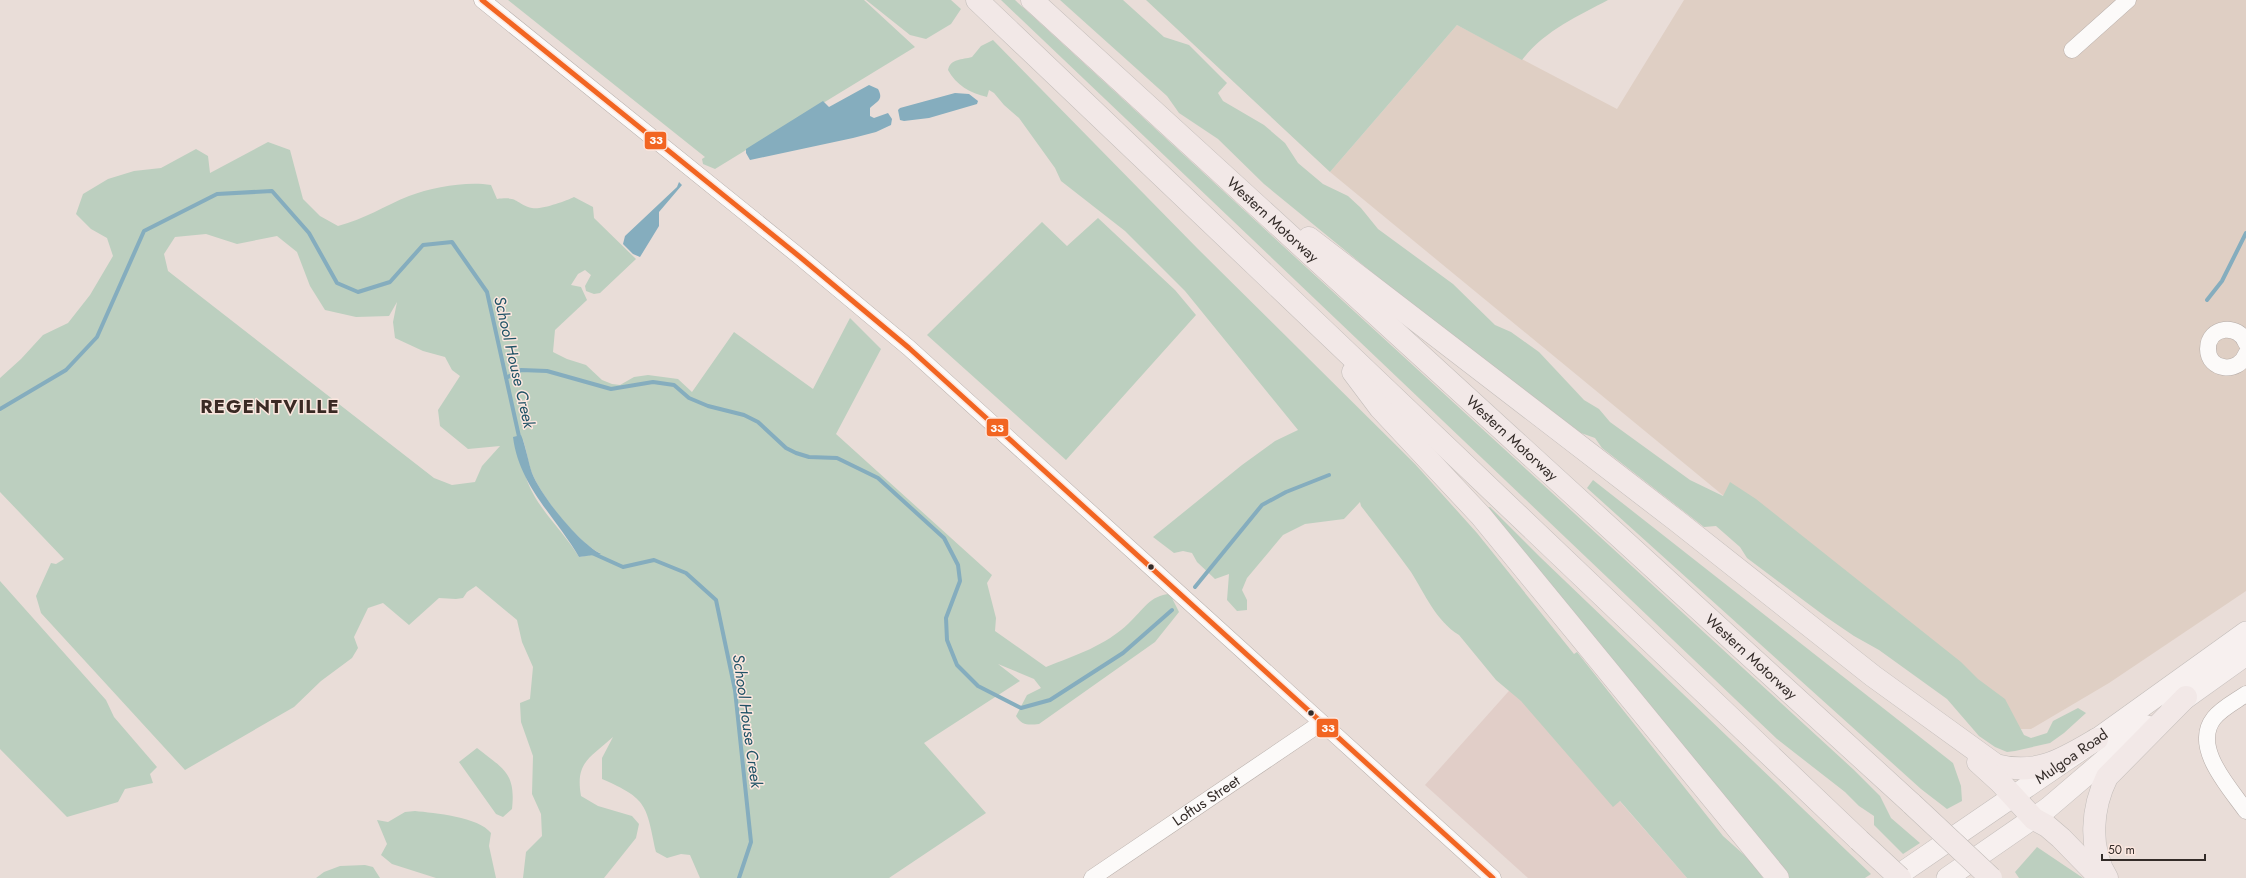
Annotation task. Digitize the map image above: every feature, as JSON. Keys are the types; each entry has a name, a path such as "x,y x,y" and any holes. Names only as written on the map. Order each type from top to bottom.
{"highway":[{"path":"977,0 1900,878"},
{"name":"Western Motorway","path":"1032,0 1912,804 1991,878"},
{"path":"1234,186 1316,243 1924,714 1996,765 2017,769 2046,766 2069,756 2098,739"},
{"path":"1313,320 1380,408 1481,516 1694,775 1770,873"},
{"path":"2107,878 2097,851 2094,834 2099,794 2107,777 2186,697"},
{"path":"1924,714 2013,796 2034,819 2047,826 2061,838 2100,878"}],"main road":[{"name":"Mulgoa Road","path":"1894,878 2098,739 2246,632"},
{"name":"Mulgoa Road","path":"1947,878 2034,819 2117,749 2186,697 2246,655"}],"street":[{"path":"482,0 806,261 909,348 1493,878"},
{"path":"2072,50 2128,0"},
{"path":"2246,343 2239,329 2221,330 2212,336 2208,348 2212,360 2216,365 2229,368 2241,363 2246,354"},
{"path":"2246,694 2214,719 2208,733 2207,741 2212,762 2246,811"},
{"name":"Loftus Street","path":"1092,878 1321,723"}],"shaded area":[{"path":"1684,0 2246,0 2246,591 2109,683 2031,729 2007,729 1330,172 1457,25 1617,109"},
{"path":"1516,683 1687,878 1528,878 1425,785"}],"green space":[{"path":"508,0 864,0 915,47 715,169 703,164 702,159 705,157"},
{"path":"866,0 951,0 961,9 951,24 926,39 910,35"},
{"path":"1001,0 1015,0 1854,770 1880,796 1891,818 1920,843 1903,854 1874,825 1874,816 1859,806 1845,792 1777,739"},
{"path":"1060,0 1123,0 1164,37 1189,45 1227,83 1218,93 1223,101 1264,125 1285,143 1298,163 1323,184 1348,196 1361,208 1378,229 1453,284 1495,325 1511,332 1539,352 1584,400 1599,409 1610,422 1690,480 1723,496 1730,482 1756,499 1961,662 1978,679 2005,699 2024,735 2031,738 2047,733 2053,721 2078,708 2086,713 2064,733 2050,743 2015,751 2007,752 1995,747 1979,736 1947,699 1879,650 1854,636 1826,617 1747,558 1740,547 1716,526 1704,527 1602,448 1595,438 1581,433 1418,310 1264,184 1218,139 1179,113 1167,96"},
{"path":"1146,0 1608,0 1573,18 1551,32 1522,60 1457,25 1330,172"},
{"path":"993,40 1198,249 1415,464 1477,533 1574,654 1577,652 1723,836 1751,861 1763,878 1687,878 1620,801 1613,807 1521,701 1496,680 1459,635 1437,615 1411,572 1361,506 1360,502 1344,519 1305,524 1283,535 1247,578 1242,590 1247,600 1247,610 1237,611 1227,600 1229,574 1215,579 1197,562 1192,553 1183,551 1174,553 1153,537 1242,465 1275,441 1298,430 1185,291 1125,231 1061,181 1055,168 1019,118 1004,105 994,93 989,90 987,97 969,91 959,84 951,75 948,70 949,66 954,61 972,57 981,46"},
{"path":"268,142 290,150 303,199 320,216 338,226 366,216 409,196 429,190 461,184 491,185 497,199 514,199 532,208 560,203 574,197 593,207 594,218 636,259 600,293 594,294 586,291 585,286 591,275 585,270 578,274 571,285 581,287 587,300 555,330 553,352 567,359 586,365 602,380 612,384 620,385 634,377 648,375 678,379 692,392 734,332 813,389 850,318 881,349 836,434 992,575 987,583 996,618 995,631 1046,667 1079,654 1110,638 1129,623 1147,604 1157,597 1170,594 1179,612 1155,642 1039,724 1029,725 1023,723 1016,716 1027,695 1041,688 1034,679 998,664 1020,681 924,743 986,813 889,878 700,878 690,855 681,854 667,858 656,852 647,814 637,798 602,779 602,758 613,737 591,756 582,768 580,775 581,796 598,806 632,816 639,824 636,838 604,878 523,878 526,852 542,836 541,814 532,794 533,756 521,722 520,703 530,699 533,667 522,642 517,620 476,586 467,592 463,598 439,598 409,625 383,603 368,608 354,637 358,648 352,658 321,681 294,707 185,770 41,613 36,596 51,563 56,564 64,559 0,492 0,378 21,359 43,335 68,323 90,295 113,256 107,238 91,229 76,214 83,194 108,179 134,171 161,168 196,149 208,156 210,173","holes":["206,234 237,244 277,236 297,252 310,286 325,310 356,317 389,316 397,302 393,322 395,338 423,351 445,357 452,370 460,376 438,410 440,426 468,449 500,446 482,466 475,482 452,485 434,478 168,271 164,254 175,237","523,440 529,465 543,494 561,518 581,540 600,553 579,557 536,498 530,488 525,473"]},
{"path":"1098,218 1175,290 1196,315 1066,460 927,335 1042,222 1067,246"},
{"path":"1593,480 1953,763 1961,786 1962,801 1947,809 1921,789 1587,488"},
{"path":"1490,507 1540,557 1871,874 1865,878 1787,878 1485,509"},
{"path":"0,581 106,700 114,717 157,767 150,774 153,783 125,789 118,802 67,817 0,749"},
{"path":"477,748 501,767 510,779 513,797 512,809 503,817 496,814 459,762"},
{"path":"415,811 456,817 477,823 485,828 491,833 489,846 496,878 436,878 392,864 381,855 387,844 377,820 388,822 405,812"},
{"path":"2037,847 2083,878 2019,878 2015,872"},
{"path":"365,865 373,867 380,878 316,878 324,872 340,866"}],"water":[{"path":"869,85 878,89 880,93 879,100 870,108 870,116 874,118 888,113 892,119 891,125 876,132 853,138 750,160 746,153 746,149 823,101 829,107"},
{"path":"955,93 969,94 978,101 977,104 929,118 904,121 900,120 898,110 900,108"},
{"path":"679,182 682,185 659,212 659,226 640,257 633,254 623,244 625,236 677,187"},
{"path":"521,435 532,473 543,494 572,530 582,540 601,554 579,557 530,486 517,455 513,437"}],"waterway":[{"name":"School House Creek","path":"0,409 66,370 97,337 144,231 217,194 272,191 309,233 337,283 358,292 390,282 423,245 452,242 487,292 520,441"},
{"path":"2207,300 2222,281 2246,233"},
{"path":"506,378 521,370 547,371 611,389 653,382 674,385 689,398 708,406 744,415 758,422 786,448 796,453 809,457 837,458 878,478 944,538 958,565 960,581 946,618 947,640 957,665 978,686 1021,708 1050,700 1123,653 1172,610"},
{"path":"1195,587 1262,505 1286,492 1329,475"},
{"name":"School House Creek","path":"592,553 623,567 654,560 686,573 716,600 735,690 751,842 739,878"}],"transit line":[{"name":"33","path":"482,0 800,257 909,348 1493,878"}],"district":[{"name":"REGENTVILLE","path":"270,406"}]}
